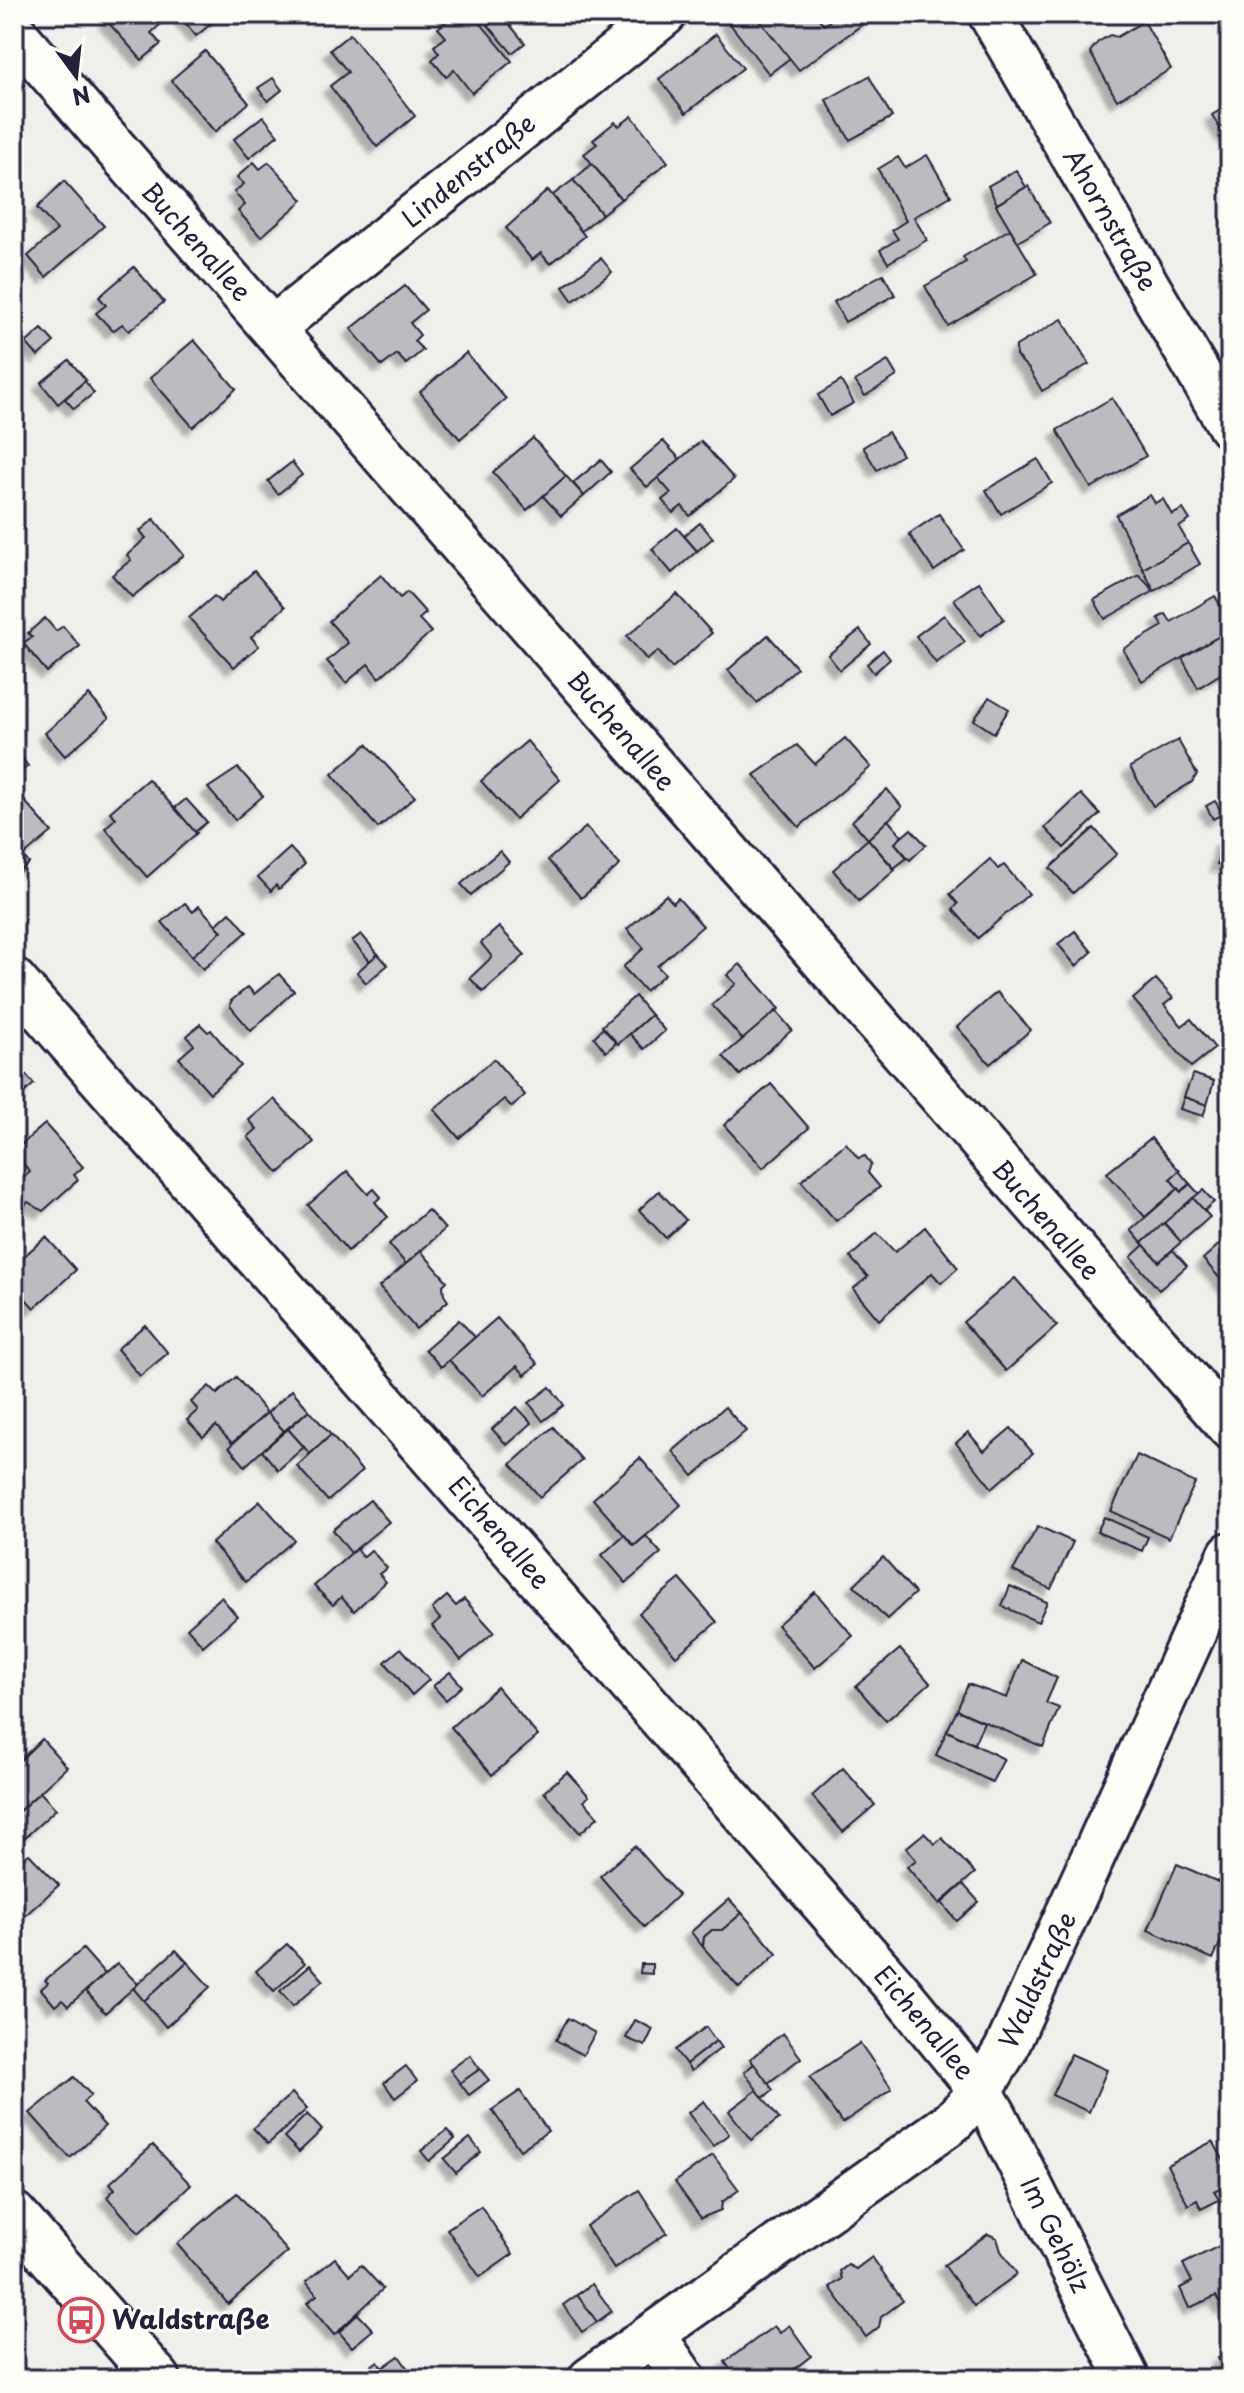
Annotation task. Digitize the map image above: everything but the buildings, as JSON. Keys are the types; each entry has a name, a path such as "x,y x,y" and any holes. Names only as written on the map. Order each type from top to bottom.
{"street":[{"name":"Lindenstraße","path":"273,328 665,14"},
{"name":"Ahornstraße","path":"990,14 1230,427"},
{"name":"Buchenallee","path":"14,32 1019,1190 1230,1428"},
{"name":"Eichenallee","path":"14,980 888,1979 981,2091"},
{"name":"Waldstraße","path":"590,2379 952,2122 981,2091 1022,2015 1230,1554"},
{"name":"Im Gehölz","path":"981,2091 1128,2379"},
{"path":"14,2215 158,2379"},
{"path":"654,2335 684,2379"}],"place":[{"name":"Waldstraße","path":"81,2320"}]}
